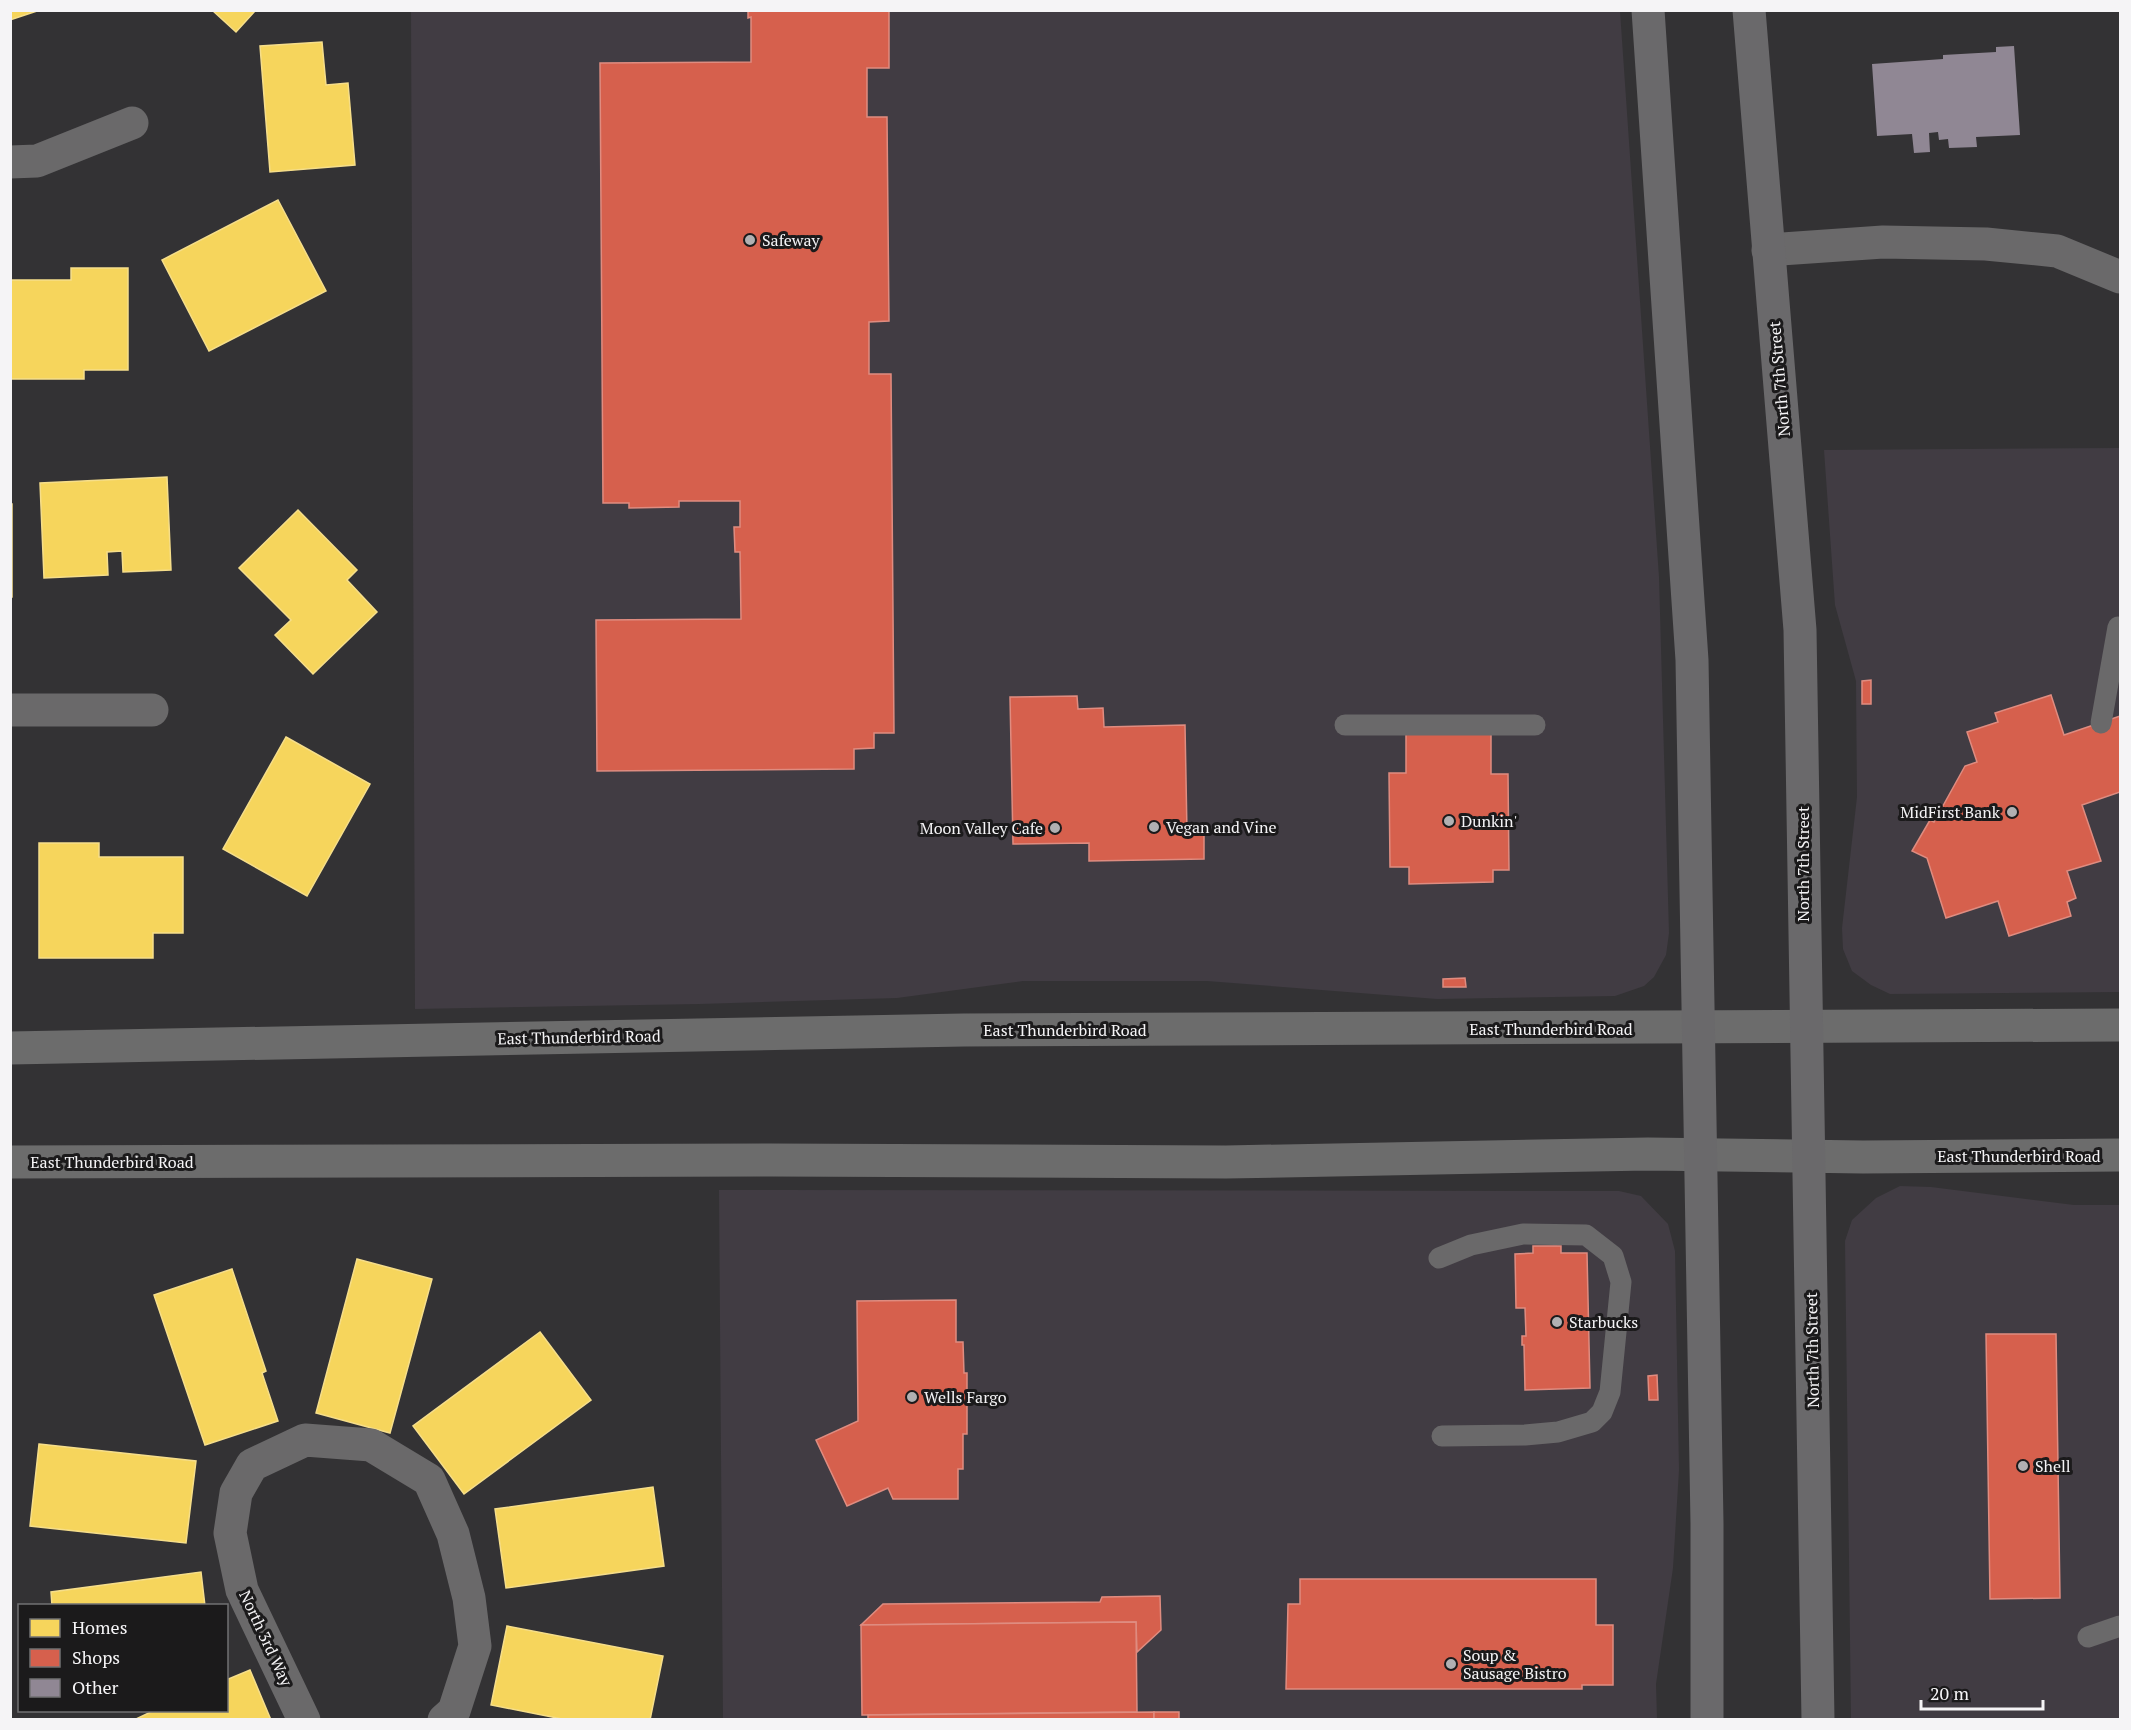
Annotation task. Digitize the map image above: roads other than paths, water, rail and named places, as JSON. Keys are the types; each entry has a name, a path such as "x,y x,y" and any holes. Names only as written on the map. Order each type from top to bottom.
{"main road":[{"path":"1648,10 1692,660 1707,1523 1707,1719"},
{"name":"North 7th Street","path":"1749,10 1800,630 1818,1719"},
{"name":"East Thunderbird Road","path":"10,1048 964,1030 2121,1025"},
{"name":"East Thunderbird Road","path":"10,1162 343,1160 1226,1162 1524,1156 1809,1156 2114,1152"}],"street":[{"path":"10,162 37,161 132,123"},
{"path":"1768,250 1883,242 1986,244 2057,251 2121,277"},
{"path":"10,710 152,710"},
{"name":"North 3rd Way","path":"304,1719 242,1590 230,1533 236,1493 252,1465 305,1440 371,1445 429,1480 453,1534 470,1598 474,1646 454,1711 444,1719"}],"lane":[{"path":"2101,723 2119,630"},
{"path":"1345,725 1535,725"},
{"path":"1439,1258 1470,1245 1523,1234 1586,1235 1612,1256 1621,1282 1610,1392 1602,1412 1592,1422 1558,1432 1525,1435 1442,1436"},
{"path":"2088,1637 2121,1626"}],"place":[{"name":"Safeway","path":"750,240"},
{"name":"MidFirst Bank","path":"2012,812"},
{"name":"Dunkin'","path":"1449,821"},
{"name":"Vegan and Vine","path":"1154,827"},
{"name":"Moon Valley Cafe","path":"1055,828"},
{"name":"Starbucks","path":"1557,1322"},
{"name":"Wells Fargo","path":"912,1397"},
{"name":"Shell","path":"2023,1466"},
{"name":"Soup & Sausage Bistro","path":"1451,1664"}]}
